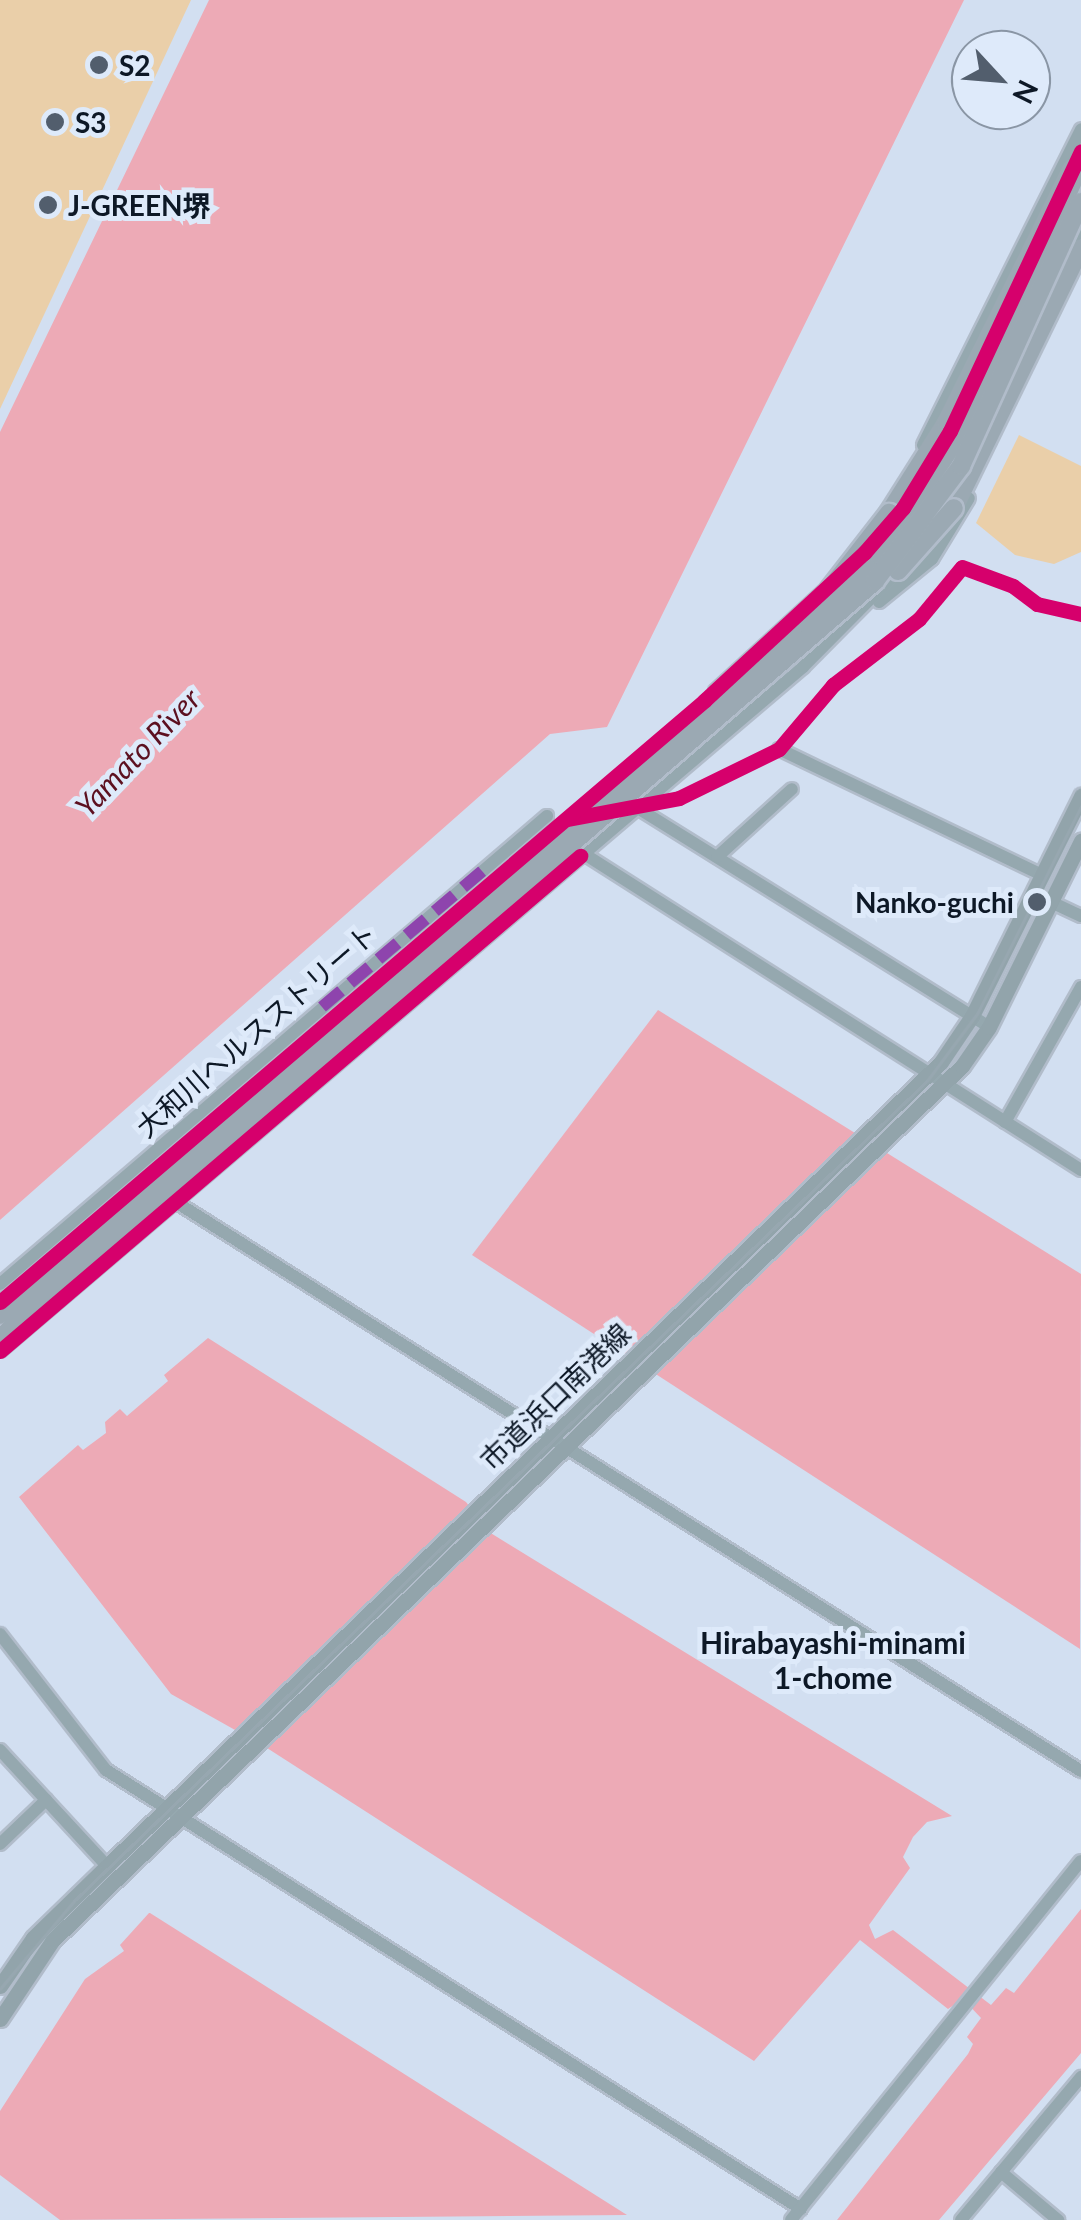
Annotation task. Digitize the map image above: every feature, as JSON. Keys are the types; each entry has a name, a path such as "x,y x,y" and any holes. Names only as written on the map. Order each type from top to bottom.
{"highway":[{"path":"749,672 836,581 909,485 962,392 1018,268 1080,158"},
{"path":"0,1315 858,576 930,488 1080,158"},
{"path":"776,673 875,581 946,490 1081,202"},
{"path":"0,1338 882,586 946,518 990,444 1081,248"}],"main road":[{"name":"市道浜口南港線","path":"0,1986 33,1938 106,1866 473,1508 928,1074 972,1016 1081,796"},
{"name":"市道浜口南港線","path":"0,2017 52,1941 945,1084 989,1027 1081,841"}],"street":[{"path":"705,700 842,566 881,516 916,459 1081,130"},
{"path":"0,1302 705,700 848,569 903,508 950,431 1080,158"},
{"path":"855,620 920,546 960,485 1081,225"},
{"path":"0,1351 942,546 1081,260"},
{"path":"779,749 1042,875"},
{"path":"717,857 792,789"},
{"path":"636,807 989,1027"},
{"name":"大和川ヘルスストリート","path":"0,1284 547,816"},
{"path":"566,819 580,856 1081,1170"},
{"path":"1051,902 1081,916"},
{"path":"1005,1122 1081,987"},
{"path":"149,1174 174,1203 568,1446 1081,1771"},
{"path":"1,1639 106,1770 796,2214 1081,1861"},
{"path":"0,1750 106,1866"},
{"path":"0,1844 46,1800"},
{"path":"961,2220 1081,2077"},
{"path":"1001,2172 1058,2220"}],"shaded area":[{"name":"J-GREEN堺","path":"0,0 191,0 0,409"},
{"path":"1019,435 1081,466 1081,552 1054,564 1015,555 976,523"}],"water":[{"name":"Yamato River","path":"209,0 964,0 607,727 550,734 0,1220 0,432"},
{"path":"658,1010 1081,1274 1080,1649 472,1255"},
{"path":"208,1338 466,1502 489,1532 952,1816 927,1822 913,1837 903,1857 910,1868 869,1925 875,1939 893,1930 991,2005 1006,1988 1014,1993 1081,1909 1081,2053 939,2220 837,2220 968,2054 973,2044 967,2037 981,2018 963,1999 948,2009 860,1940 754,2061 267,1748 171,1694 19,1497 78,1445 83,1450 106,1433 105,1422 120,1409 127,1416 168,1381 164,1375"},
{"path":"149,1913 627,2215 60,2220 0,2175 0,2111 85,1979 124,1951 120,1945"}],"tram line":[{"path":"0,1989 74,1901 927,1081 977,1014 1081,806"}],"marked path":[{"path":"322,1007 486,868"}],"cycle path":[{"path":"0,1302 705,700 864,553 903,508 950,431 1081,151"},
{"path":"568,819 679,798 779,749 833,685 919,619 962,567 1013,586 1037,604 1081,614"},
{"path":"0,1351 580,856"}],"place":[{"name":"S2","path":"99,65"},
{"name":"S3","path":"55,122"},
{"name":"J-GREEN堺","path":"48,205"},
{"name":"Nanko-guchi","path":"1037,902"}],"district":[{"name":"Hirabayashi-minami 1-chome","path":"833,1659"}]}
